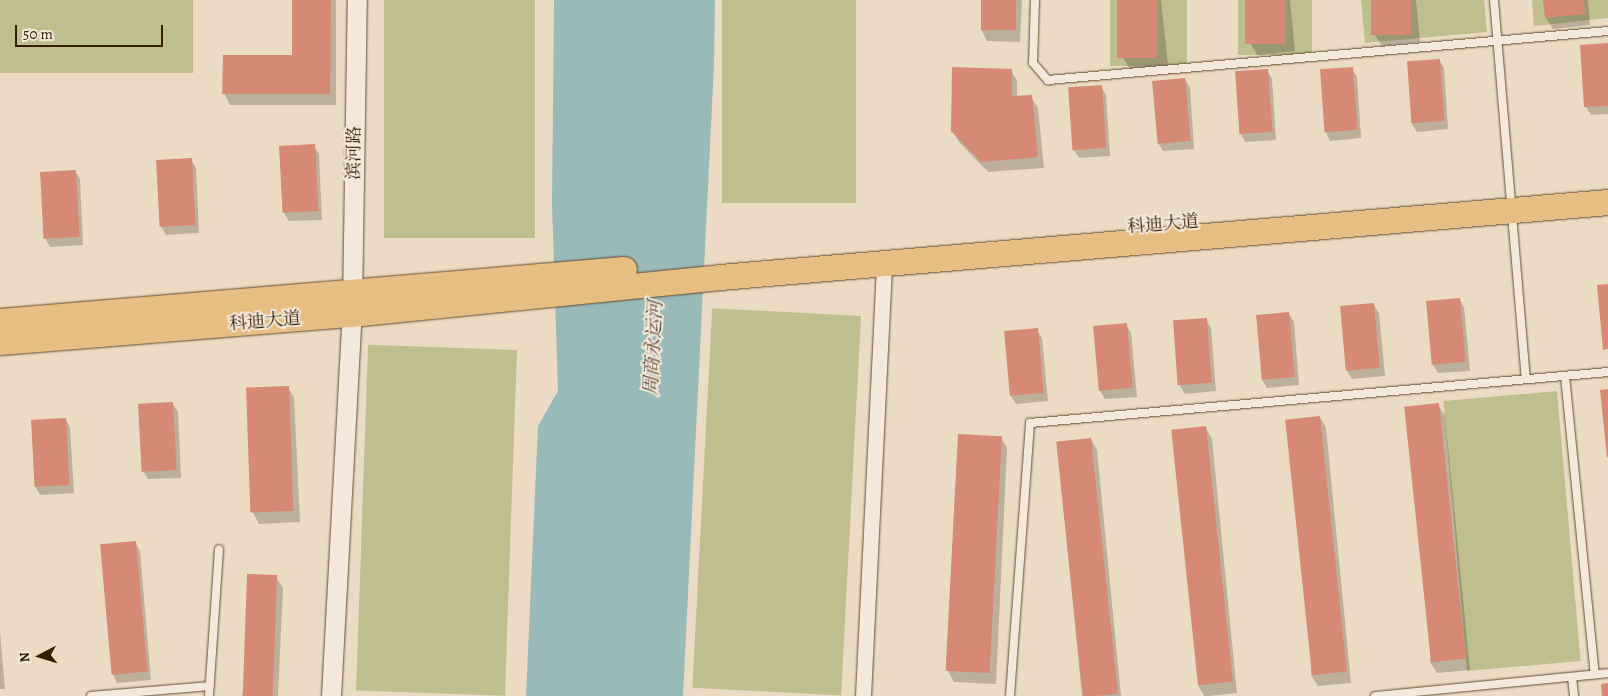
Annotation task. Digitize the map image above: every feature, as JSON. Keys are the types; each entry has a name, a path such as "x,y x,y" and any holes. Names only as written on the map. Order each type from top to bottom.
{"main road":[{"name":"科迪大道","path":"719,269 884,263 1511,203 1608,186"},
{"name":"科迪大道","path":"0,342 352,304 719,269 1511,203 1608,202"},
{"name":"科迪大道","path":"0,321 352,304"}],"street":[{"name":"滨河路","path":"331,696 352,304 357,0"},
{"path":"863,696 884,263"}],"lane":[{"path":"1035,0 1033,63 1048,80 1608,31"},
{"path":"1494,0 1526,380"},
{"path":"1010,696 1030,423 1608,372"},
{"path":"1565,376 1595,674"},
{"path":"209,696 219,549"},
{"path":"1375,696 1608,673"},
{"path":"1572,677 1574,696"},
{"path":"91,696 210,686"}],"shaded area":[{"path":"0,0 193,0 193,73 0,73"},
{"path":"384,0 535,0 535,238 384,238"},
{"path":"722,0 856,0 856,203 722,203"},
{"path":"1110,0 1187,0 1187,66 1110,66"},
{"path":"1238,0 1312,0 1312,55 1238,55"},
{"path":"1361,0 1484,0 1487,32 1365,43"},
{"path":"1532,0 1608,0 1608,18 1534,26"},
{"path":"712,308 861,316 841,695 692,688"},
{"path":"368,345 517,350 505,696 356,691"},
{"path":"1557,391 1581,661 1467,671 1443,401"}],"water":[{"name":"周商永运河","path":"554,0 715,0 714,65 683,696 526,696 538,426 558,391 552,203"}],"building":[{"path":"292,0 331,0 330,94 222,94 223,55 292,55"},
{"path":"981,0 1016,0 1016,30 981,30"},
{"path":"1117,0 1157,0 1157,58 1117,58"},
{"path":"1245,0 1285,0 1285,44 1245,44"},
{"path":"1371,0 1411,0 1411,35 1371,35"},
{"path":"1543,0 1584,0 1585,14 1545,18"},
{"path":"1608,43 1608,106 1584,107 1580,45"},
{"path":"1440,59 1444,121 1411,123 1407,61"},
{"path":"952,67 1012,69 1012,96 1032,95 1038,157 981,162 951,131"},
{"path":"1353,67 1357,130 1324,132 1320,69"},
{"path":"1268,69 1272,132 1239,134 1235,71"},
{"path":"1185,78 1190,141 1158,144 1152,81"},
{"path":"1102,85 1106,148 1072,150 1068,87"},
{"path":"315,144 319,211 283,213 279,146"},
{"path":"192,158 196,225 160,227 156,160"},
{"path":"76,170 80,237 44,239 40,172"},
{"path":"1608,284 1608,349 1603,350 1597,285"},
{"path":"1460,298 1466,362 1432,365 1426,301"},
{"path":"1374,303 1380,368 1346,371 1340,306"},
{"path":"1289,312 1295,377 1262,380 1256,315"},
{"path":"1207,318 1212,383 1178,385 1173,320"},
{"path":"1127,323 1133,388 1099,391 1093,326"},
{"path":"1038,328 1044,393 1010,396 1004,331"},
{"path":"289,386 293,511 250,512 246,388"},
{"path":"1608,389 1608,457 1607,457 1600,390"},
{"path":"173,402 177,470 142,472 138,404"},
{"path":"1439,403 1466,659 1431,662 1404,407"},
{"path":"1320,416 1347,672 1312,675 1285,420"},
{"path":"66,418 70,485 35,487 31,420"},
{"path":"1206,426 1233,682 1198,685 1171,430"},
{"path":"958,434 1002,436 990,673 946,671"},
{"path":"1091,438 1118,694 1083,696 1056,442"},
{"path":"136,541 147,672 112,675 100,544"},
{"path":"247,574 277,575 273,696 243,696"},
{"path":"1608,683 1608,696 1602,696 1601,684"}]}
